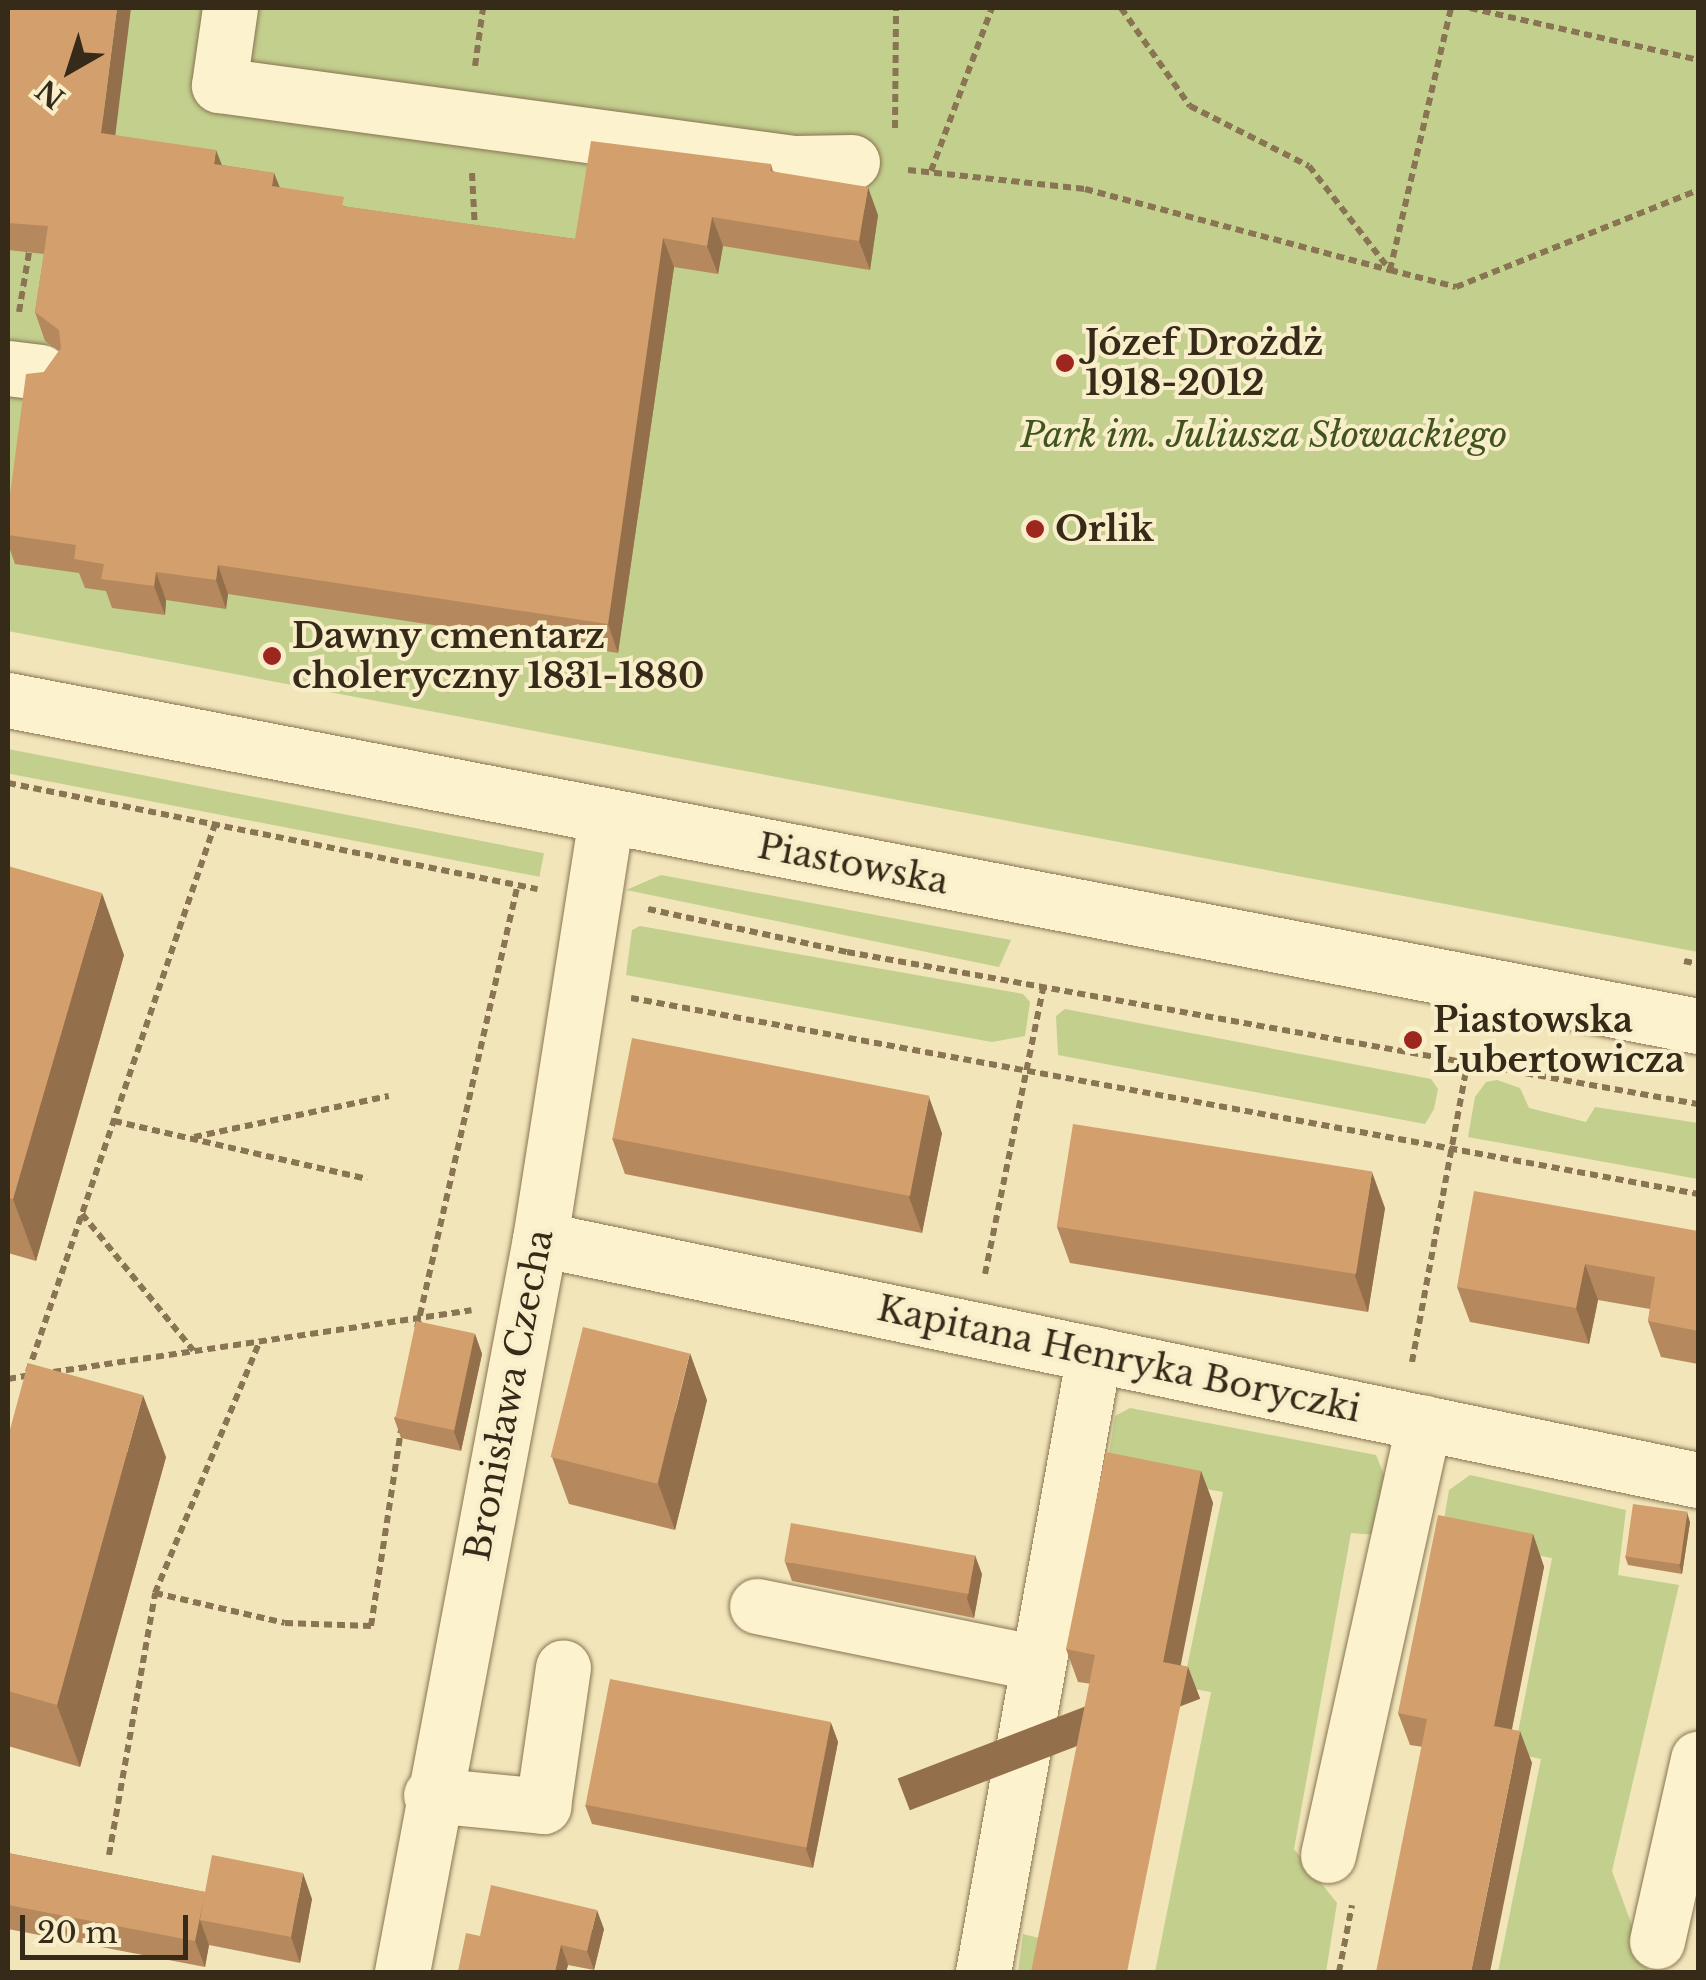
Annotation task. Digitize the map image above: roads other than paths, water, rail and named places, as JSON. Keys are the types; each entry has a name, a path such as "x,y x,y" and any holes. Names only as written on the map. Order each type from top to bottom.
{"street":[{"path":"230,8 219,84 794,163 882,160"},
{"name":"Piastowska","path":"8,700 1698,1026"},
{"name":"Bronisława Czecha","path":"402,1972 431,1796 540,1239 576,988 606,817"},
{"name":"Kapitana Henryka Boryczki","path":"540,1239 1698,1480"},
{"path":"984,1972 1094,1354"},
{"path":"1328,1856 1412,1420"},
{"path":"758,1606 1036,1664"},
{"path":"431,1796 543,1806 562,1668"},
{"path":"1657,1941 1698,1758"}],"place":[{"name":"Józef Drożdż 1918-2012","path":"1065,363"},
{"name":"Orlik","path":"1035,529"},
{"name":"Dawny cmentarz choleryczny 1831-1880","path":"272,656"},
{"name":"Piastowska Lubertowicza","path":"1413,1040"}],"park label":[{"name":"Park im. Juliusza Słowackiego","path":"1264,435"}]}
